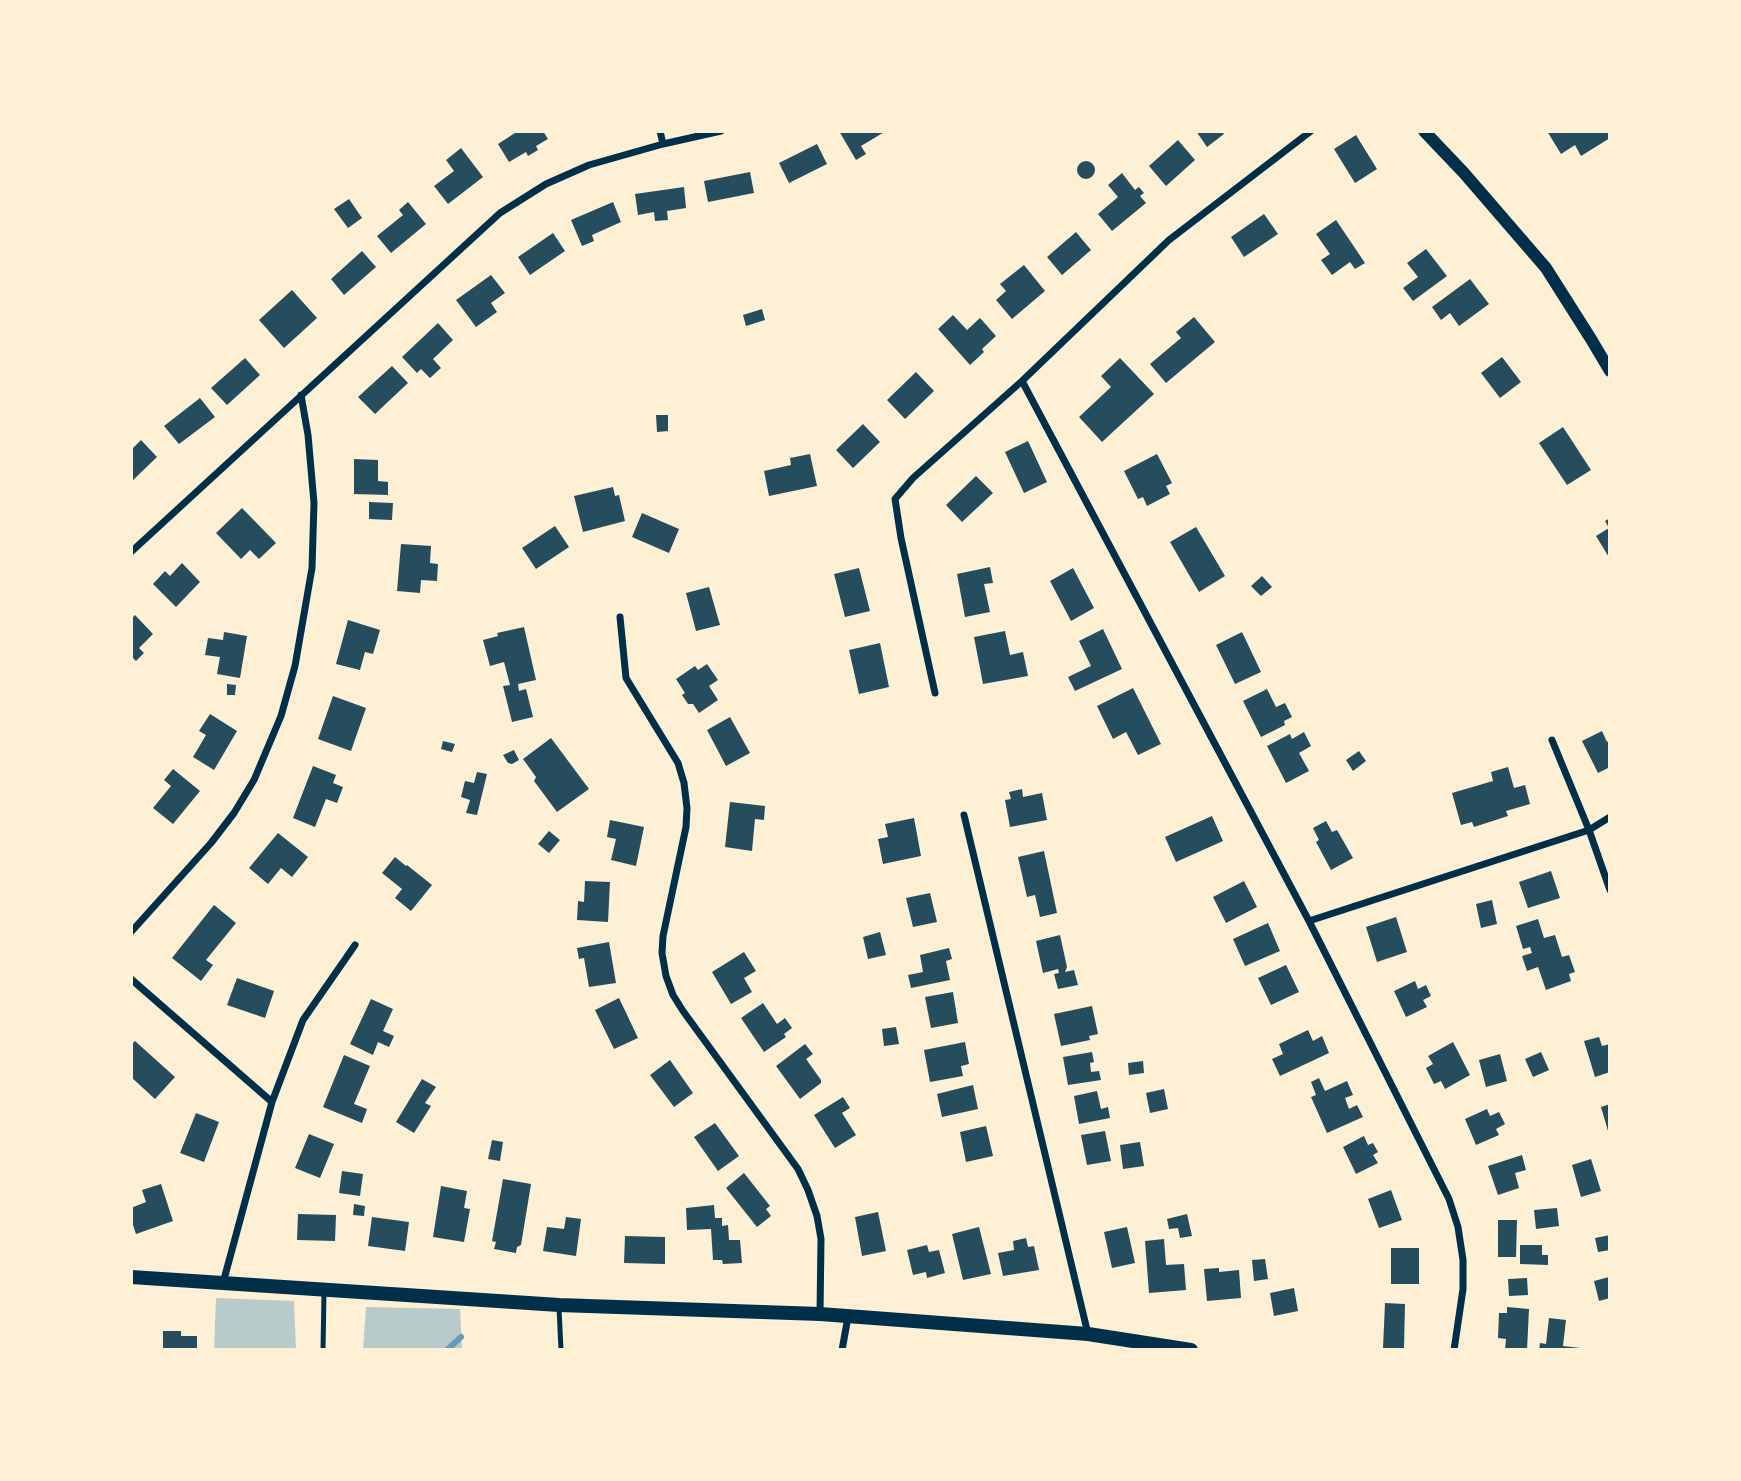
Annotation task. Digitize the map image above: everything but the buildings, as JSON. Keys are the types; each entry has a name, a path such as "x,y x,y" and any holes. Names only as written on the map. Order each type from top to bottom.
{"main road":[{"path":"131,1277 559,1305 820,1314 1088,1334 1191,1350"}],"street":[{"path":"660,131 663,144"},
{"path":"131,552 500,212 546,184 589,165 721,131"},
{"path":"934,692 895,499 913,478 1022,381 1169,240 1311,131"},
{"path":"1424,131 1546,268 1610,371"},
{"path":"1022,381 1309,921 1450,1199 1463,1260 1463,1289 1454,1350"},
{"path":"131,932 211,843 234,813 254,780 281,716 295,666 312,568 314,503 301,396"},
{"path":"620,617 626,678 678,763 684,783 686,827 663,936 662,953 666,976 682,1011 797,1169 808,1190 821,1239 820,1314"},
{"path":"1552,740 1610,890"},
{"path":"964,815 1088,1334"},
{"path":"1309,921 1589,830 1610,817"},
{"path":"223,1283 272,1102 303,1020 355,945"},
{"path":"131,979 272,1102"},
{"path":"842,1350 848,1317"}],"lane":[{"path":"323,1350 324,1289"},
{"path":"559,1305 561,1350"}],"shaded area":[{"path":"216,1298 294,1301 296,1350 214,1350"},
{"path":"366,1307 460,1309 462,1350 363,1350"}],"waterway":[{"path":"447,1350 461,1337"}]}
